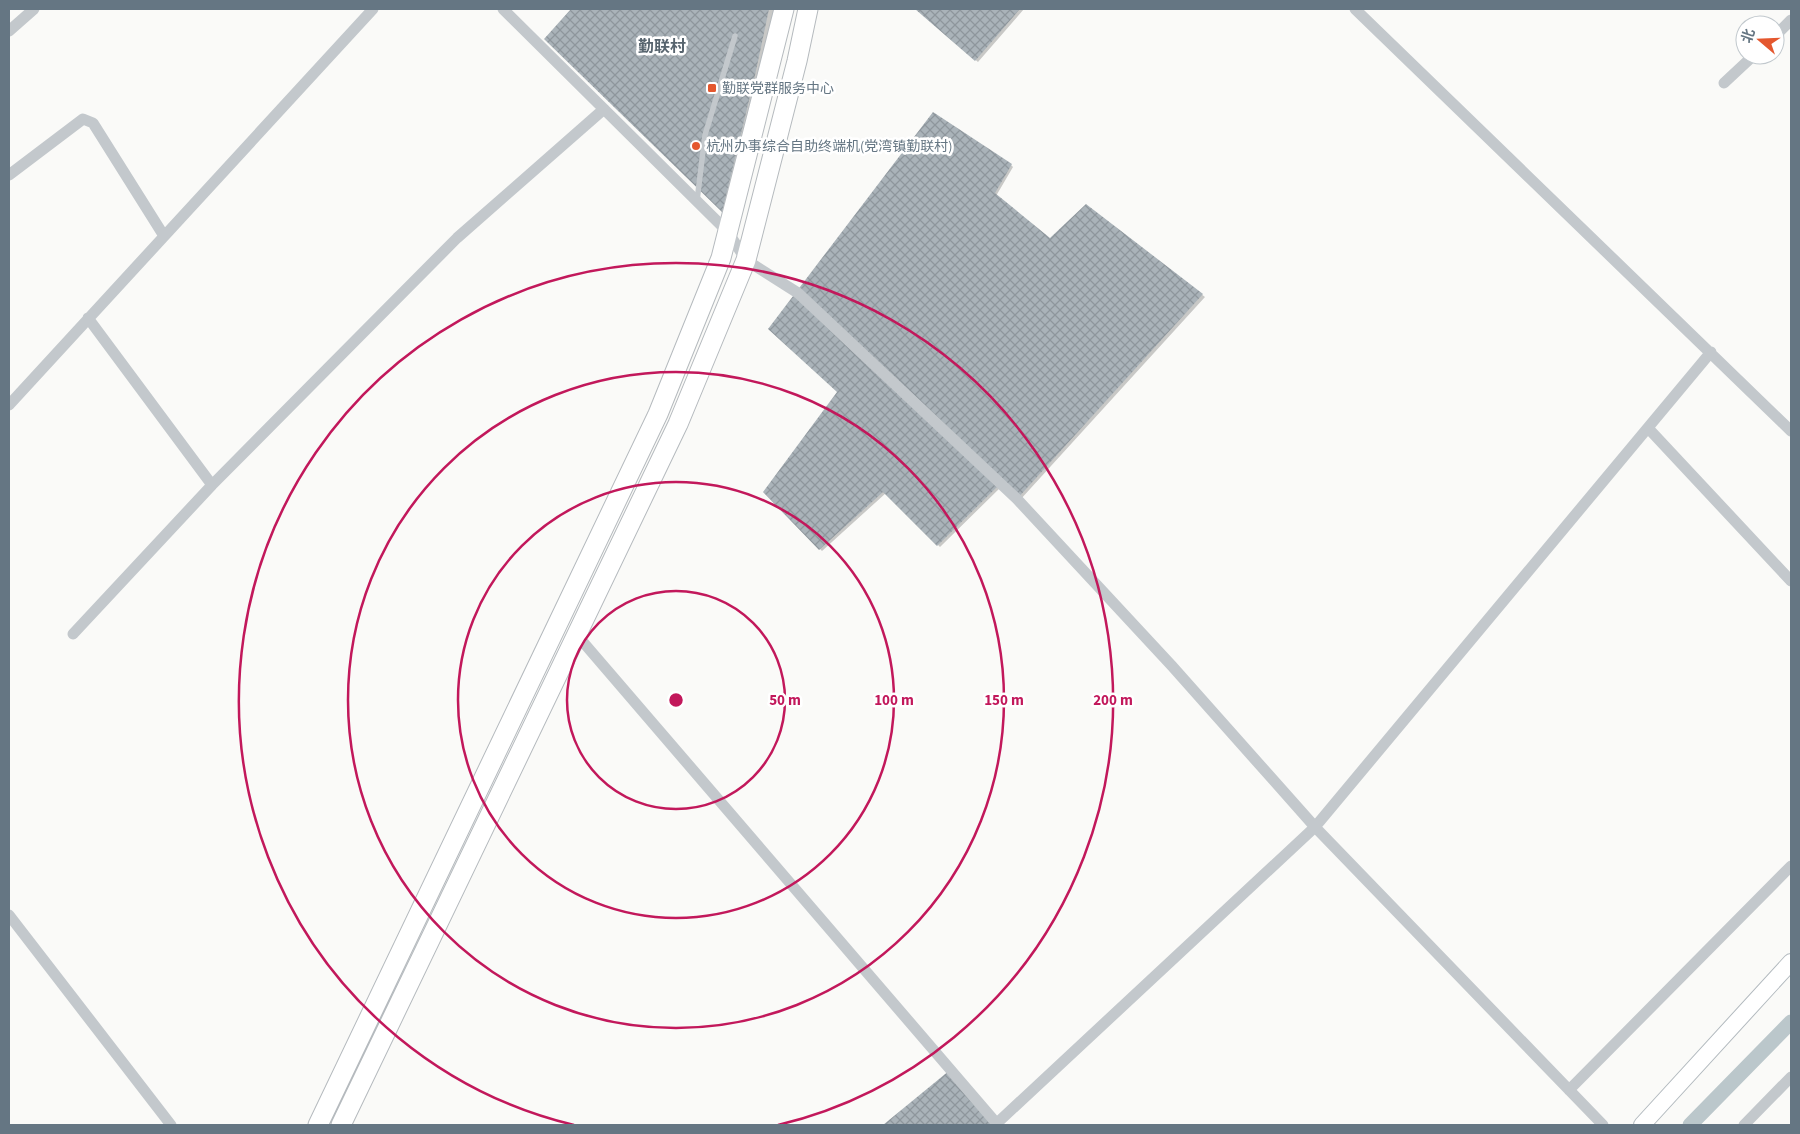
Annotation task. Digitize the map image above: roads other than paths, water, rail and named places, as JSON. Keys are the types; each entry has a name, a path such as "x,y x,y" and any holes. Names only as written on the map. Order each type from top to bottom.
{"main road":[{"path":"318,1125 658,414 721,258 784,9"},
{"path":"341,1125 678,424 746,260 797,61 808,9"}],"street":[{"path":"9,31 34,9"},
{"path":"9,404 373,9"},
{"path":"503,9 728,232 746,260 798,293 1017,499 1172,666 1315,827 1603,1125"},
{"path":"1355,9 1791,431"},
{"path":"1724,83 1743,65"},
{"path":"72,634 212,485 457,238 604,109"},
{"path":"9,175 83,119 93,123 164,236"},
{"path":"88,318 212,485"},
{"path":"577,635 997,1125 1315,827 1711,352"},
{"path":"1648,428 1791,581"},
{"path":"1569,1090 1791,866"},
{"path":"9,915 171,1125"},
{"path":"1642,1125 1791,962"},
{"path":"1744,1125 1791,1077"}],"lane":[{"path":"697,201 705,135 735,36"}],"waterway":[{"path":"1690,1125 1791,1022"}],"place":[{"name":"勤联党群服务中心","path":"712,88"},
{"name":"杭州办事综合自助终端机(党湾镇勤联村)","path":"696,146"}],"district":[{"name":"勤联村","path":"662,46"}]}
